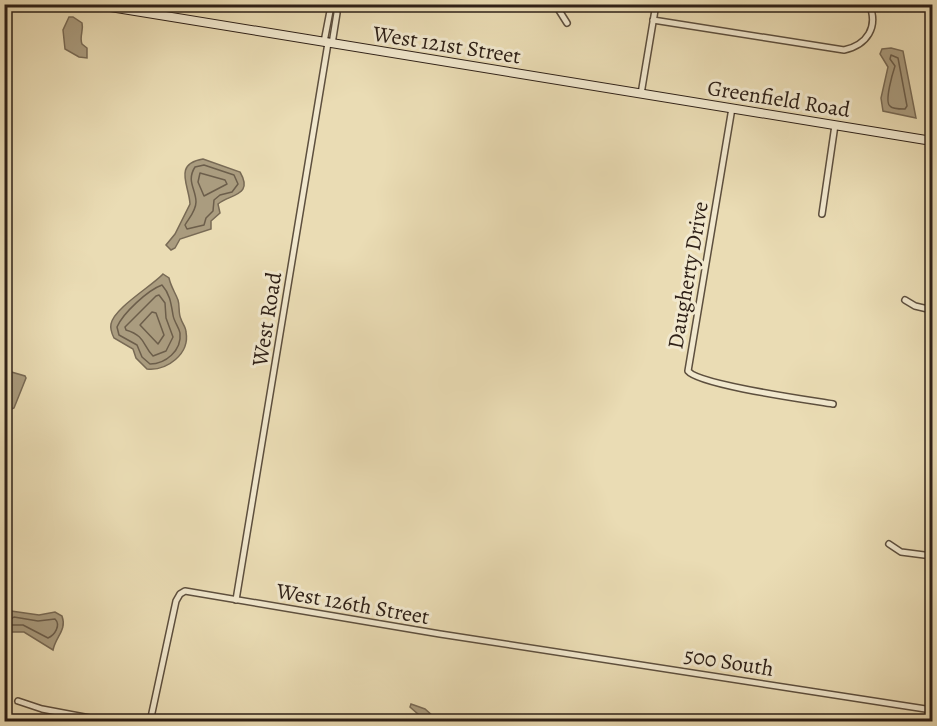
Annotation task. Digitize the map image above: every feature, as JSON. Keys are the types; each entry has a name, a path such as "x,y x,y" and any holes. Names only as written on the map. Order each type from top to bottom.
{"street":[{"name":"West 121st Street","path":"92,4 619,91"},
{"path":"433,4 490,4"},
{"path":"555,4 567,23"},
{"path":"641,94 656,4"},
{"path":"653,20 844,50 854,48 869,36 874,25 870,4"},
{"name":"West Road","path":"236,600 328,43 337,13 335,5"},
{"name":"Greenfield Road","path":"619,91 933,141"},
{"name":"Daugherty Drive","path":"732,108 688,371 695,376 744,389 832,404"},
{"path":"822,214 835,125"},
{"path":"906,300 915,306 933,310"},
{"path":"889,544 901,552 933,556"},
{"name":"West 126th Street","path":"150,722 176,601 180,594 192,592 520,646"},
{"name":"500 South","path":"520,646 933,710"},
{"path":"18,701 42,709 111,722"}],"water":[{"path":"69,17 82,23 81,41 87,48 87,58 79,57 65,49 63,30"},
{"path":"891,48 903,51 916,118 883,111 881,98 888,67 880,54 882,49"},
{"path":"203,159 240,172 244,186 239,193 218,204 220,213 211,221 211,229 180,239 175,248 171,250 166,245 175,234 190,204 185,170 188,165"},
{"path":"163,274 169,278 178,300 180,317 186,330 186,340 176,360 162,367 147,369 136,358 133,349 114,338 111,324 126,304"},
{"path":"8,371 26,378 14,408 5,412 5,378"},
{"path":"11,611 39,615 55,612 62,616 62,629 53,650 24,632 9,632 5,629 5,618"},
{"path":"411,704 446,721 420,721 419,715 410,707"}]}
